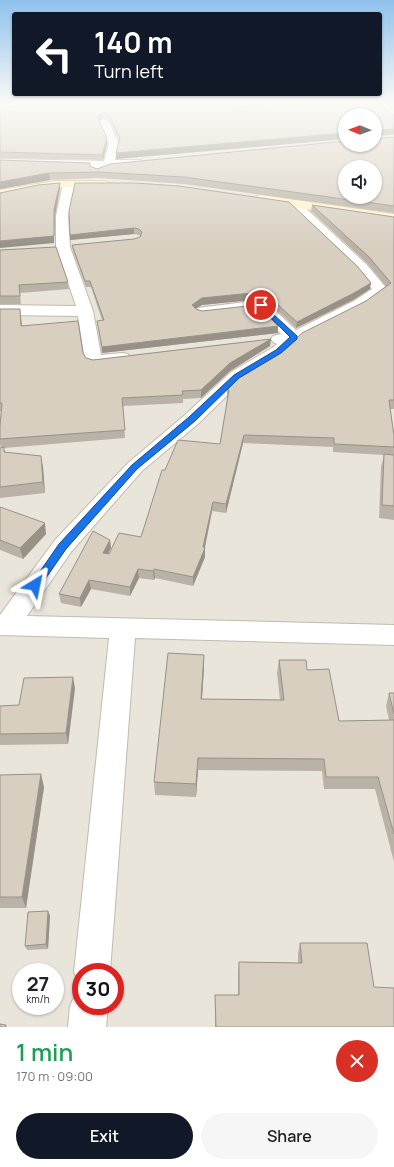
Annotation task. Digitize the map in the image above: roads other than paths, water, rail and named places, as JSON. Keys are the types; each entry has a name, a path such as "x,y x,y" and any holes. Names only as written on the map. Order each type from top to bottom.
{"street":[{"path":"112,151 108,165 99,171 62,179 62,216 57,248 85,312 94,361 140,356"},
{"path":"0,162 108,165 148,161"},
{"path":"0,194 62,184 116,184"},
{"path":"247,197 394,218"},
{"path":"4,624 63,546 134,467 192,419 237,376 278,352 294,337 359,304 380,290 362,268 294,204"},
{"path":"57,248 79,245"},
{"path":"202,311 261,305 294,337"},
{"path":"0,310 85,312"},
{"path":"264,341 294,337"},
{"path":"4,624 394,635"},
{"path":"93,963 123,628"},
{"path":"87,1027 88,1015"}]}
